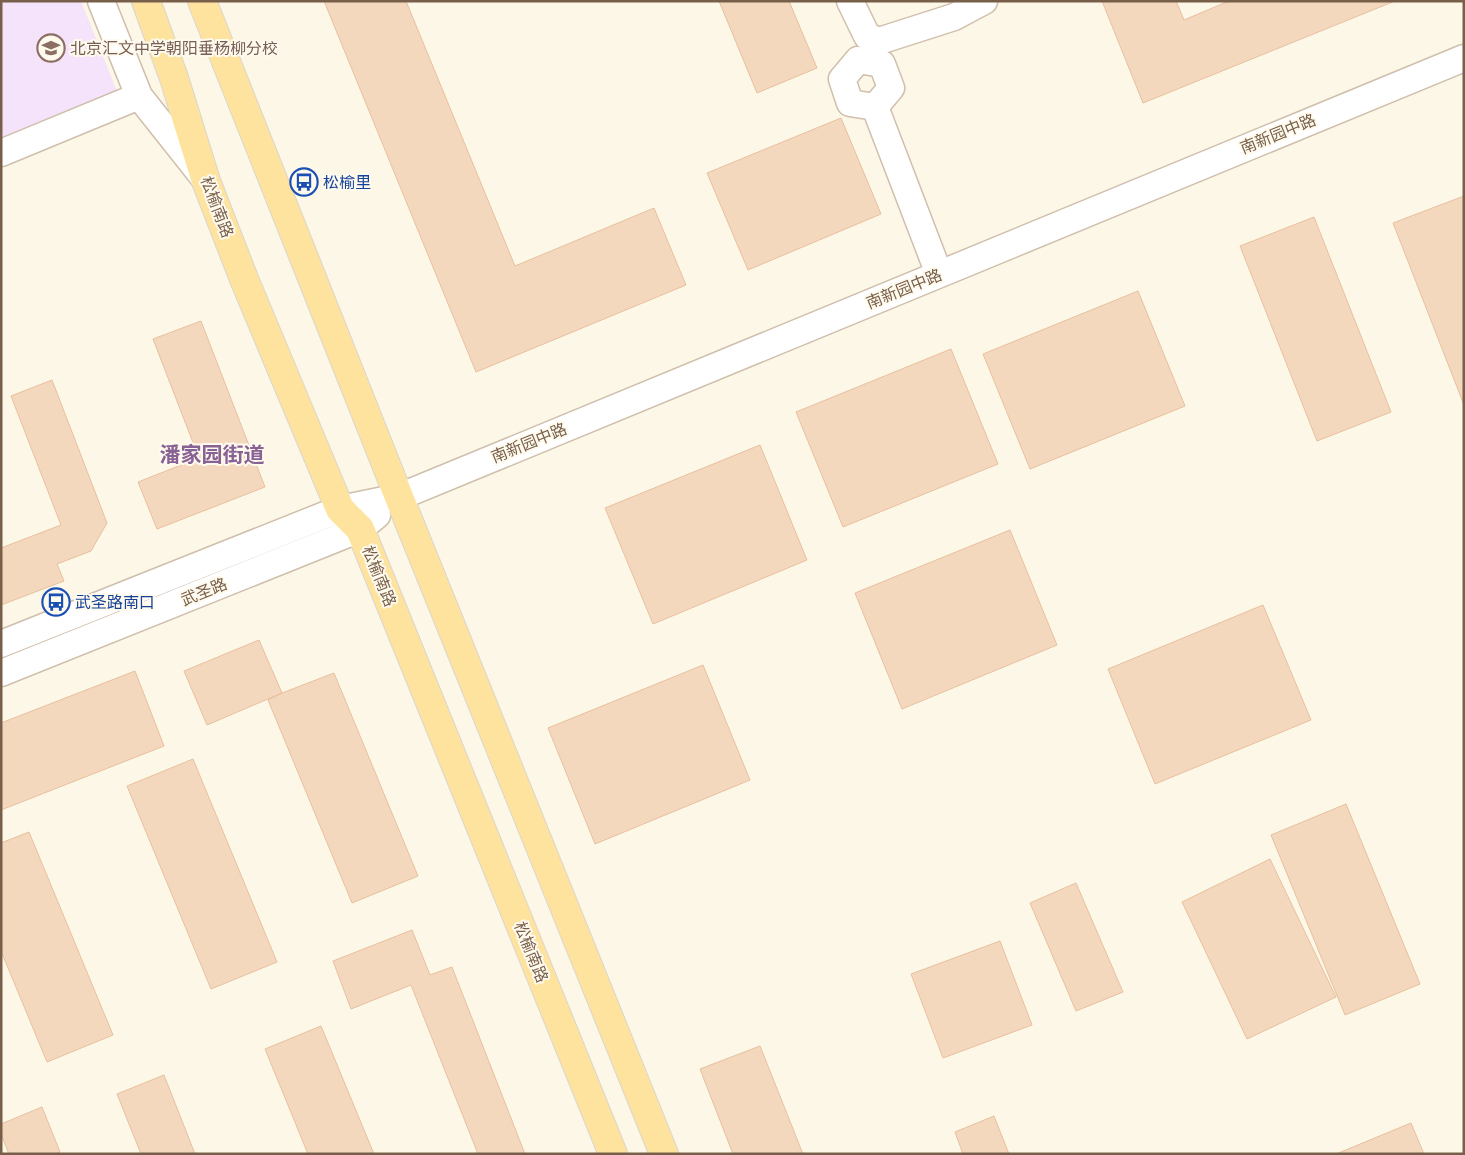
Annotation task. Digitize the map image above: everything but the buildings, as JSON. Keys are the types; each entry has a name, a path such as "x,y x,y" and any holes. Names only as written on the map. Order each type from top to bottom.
{"main road":[{"name":"松榆南路","path":"146,1 174,78 206,181 248,288 340,509 360,529 613,1154"},
{"path":"202,1 398,497 664,1154"}],"street":[{"path":"101,1 139,96 206,181"},
{"path":"850,1 867,49 882,64 891,88 875,107"},
{"path":"875,107 850,103 842,79 867,49 880,41 954,17 984,1"},
{"name":"南新园中路","path":"340,509 398,497 1464,58"},
{"path":"1,153 139,96"},
{"path":"875,107 939,274"},
{"name":"武圣路","path":"1,673 360,529 398,497"},
{"name":"武圣路","path":"1,644 340,509"}],"shaded area":[{"name":"北京汇文中学朝阳垂杨柳分校","path":"1,1 81,1 118,94 1,141"}],"place":[{"name":"北京汇文中学朝阳垂杨柳分校","path":"51,48"},
{"name":"松榆里","path":"304,182"},
{"name":"武圣路南口","path":"56,602"}],"district":[{"name":"潘家园街道","path":"212,455"}]}
